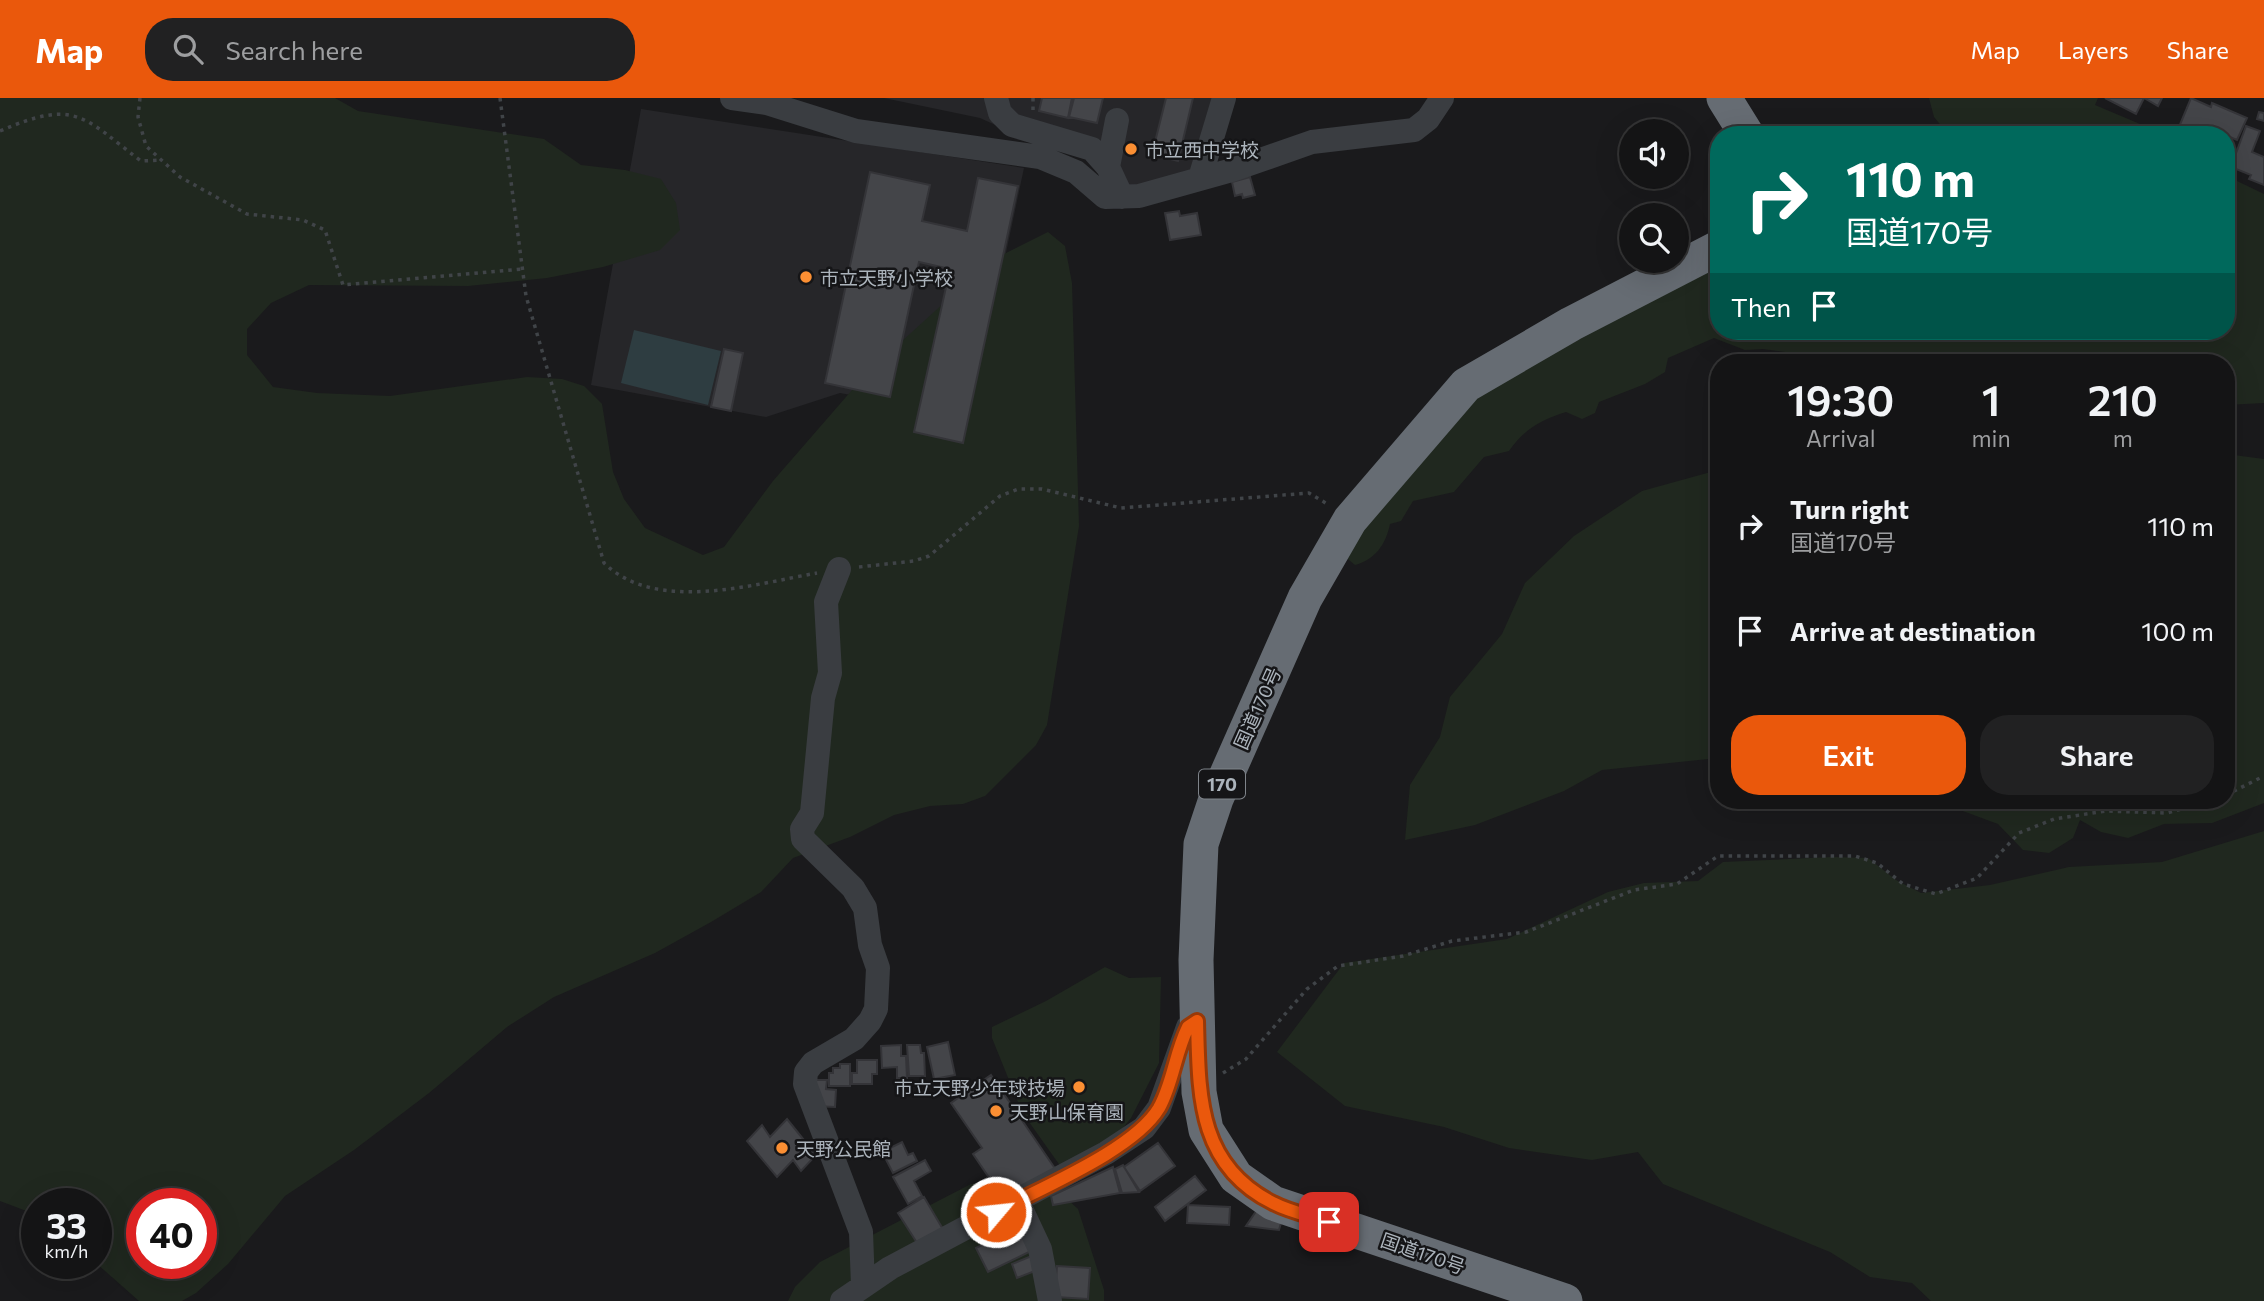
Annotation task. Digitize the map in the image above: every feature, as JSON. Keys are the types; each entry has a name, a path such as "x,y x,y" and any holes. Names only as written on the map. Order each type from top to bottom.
{"highway":[{"path":"1724,98 1741,126"},
{"name":"国道170号","path":"1565,1301 1273,1203 1236,1177 1206,1130 1199,1081 1196,960 1202,844 1216,799 1305,598 1350,520 1466,385 1572,324 1710,252"}],"street":[{"path":"732,98 767,103 856,131 1040,157 1076,172 1105,197 1139,196 1232,170 1312,142 1414,130 1428,120 1442,98"},
{"path":"996,98 1000,113 1013,125 1092,149 1108,167 1122,197"},
{"path":"1200,178 1224,98"},
{"path":"1108,167 1116,120"},
{"path":"839,569 826,602 830,673 822,698 811,813 802,829 803,839 853,888 865,908 870,945 878,968 876,1009 854,1039 813,1063 806,1072 805,1084 861,1232 863,1286"},
{"path":"842,1301 890,1268 1106,1153 1144,1128 1159,1108 1188,1027 1197,1021"},
{"path":"1017,1200 1040,1249 1050,1301"}],"path":[{"path":"140,98 138,117 146,146 161,160 180,177 247,214 303,220 325,230 343,285 522,269"},
{"path":"500,98 526,296 604,563 616,574 643,584 700,594 839,569 914,561 929,556 1000,496 1018,489 1042,489 1121,508 1309,494 1350,520"},
{"path":"0,131 21,115"},
{"path":"94,116 115,141 141,161 161,160"},
{"path":"2235,790 2264,776"},
{"path":"1199,1081 1236,1067 1246,1059 1298,999 1338,966 1403,956 1452,941 1526,932 1634,890 1677,884 1718,856 1855,856 1877,863 1903,884 1936,894 1977,878 2019,833 2054,819 2106,811 2167,813 2181,809"}],"shaded area":[{"path":"0,98 335,98 358,111 544,139 581,165 625,170 661,179 676,203 680,230 660,250 603,267 547,278 468,286 309,285 271,303 247,329 247,355 273,387 317,393 390,396 527,377 562,379 584,386 602,404 613,472 624,499 645,528 703,555 724,547 773,481 859,382 990,261 1048,232 1065,246 1072,283 1079,526 1047,725 1036,745 985,796 963,804 930,806 894,815 850,837 793,858 761,892 711,922 655,953 554,997 507,1027 429,1093 354,1150 285,1196 217,1274 217,1188 126,1188 126,1279 211,1279 182,1301 139,1301 112,1277 112,1188 21,1188 21,1209 0,1201"},
{"name":"市立西中学校","path":"884,98 1219,98 1199,165 1187,175 1140,186 1107,180 1091,160 1024,138 980,118"},
{"path":"1929,98 2098,98 2095,105 2145,126 1942,126 1934,117"},
{"name":"市立天野小学校","path":"641,109 1024,168 971,417 840,393 766,417 591,385"},
{"path":"2235,179 2264,194 2264,403 2235,405 2235,354 1800,354 1763,349 1745,350 1719,340 2235,340"},
{"path":"1710,267 1710,340 1668,358 1665,372 1645,384 1599,402 1595,413 1582,419 1566,412 1534,426 1509,451 1484,457 1454,492 1413,501 1401,521 1390,524 1386,538 1374,555 1355,565 1343,555 1468,399"},
{"path":"634,330 721,351 708,405 621,383"},
{"path":"2235,455 2264,459 2264,803 2212,823 2164,824 2128,838 2101,832 2080,820 2073,838 2049,853 2023,850 1998,824 1957,809 2235,809"},
{"path":"1710,472 1710,759 1602,770 1564,791 1475,825 1405,840 1410,785 1440,737 1450,697 1502,634 1525,583 1574,536 1642,491"},
{"path":"2264,831 2264,1301 1931,1301 1912,1283 1870,1277 1830,1252 1663,1184 1638,1152 1592,1160 1509,1148 1444,1127 1345,1106 1277,1052 1344,963 1507,939 1608,892 1644,883 1698,881 1723,862 1868,858 1896,880 1921,893 1990,885 2069,867 2162,862"},
{"name":"市立天野少年球技場","path":"1105,967 1129,978 1161,977 1159,1063 1131,1118 1111,1143 1061,1167 1022,1112 992,1038 992,1027 1046,1001"},
{"path":"1015,1176 1045,1179 1078,1209 1104,1290 1104,1301 788,1301 795,1287 820,1262 971,1184"}],"building":[{"path":"1042,98 1072,98 1068,118 1039,111"},
{"path":"1074,98 1103,98 1097,123 1069,117"},
{"path":"1166,98 1193,98 1178,161 1152,154"},
{"path":"2105,98 2144,98 2136,114"},
{"path":"2144,98 2162,98 2158,106"},
{"path":"2191,98 2211,107 2212,103 2247,118 2237,140 2235,126 2179,126"},
{"path":"2259,112 2264,113 2264,121 2257,119"},
{"path":"2246,126 2260,131 2252,152 2264,157 2264,185 2249,179 2251,175 2235,169 2235,156"},
{"path":"870,172 930,185 922,221 967,231 978,178 1018,186 963,443 914,432 950,269 919,262 890,397 825,383"},
{"path":"1250,177 1255,195 1243,198 1242,194 1235,196 1232,182"},
{"path":"1179,211 1180,216 1197,213 1201,235 1170,240 1165,213"},
{"path":"724,349 743,353 731,411 711,407"},
{"path":"948,1042 955,1075 934,1079 927,1047"},
{"path":"901,1045 901,1056 906,1056 907,1078 897,1078 897,1067 882,1068 881,1046"},
{"path":"907,1045 920,1045 921,1053 924,1053 925,1076 909,1076"},
{"path":"857,1060 877,1060 877,1074 872,1074 872,1084 852,1084 852,1073 857,1073"},
{"path":"840,1064 850,1064 850,1086 829,1086 829,1073 833,1073 833,1068 840,1068"},
{"path":"991,1075 1056,1170 1007,1204 973,1154 982,1148 951,1103"},
{"path":"814,1080 827,1080 826,1089 836,1090 835,1107 813,1106"},
{"name":"天野公民館","path":"787,1119 816,1155 801,1171 793,1160 777,1177 747,1141 762,1125 770,1137"},
{"path":"902,1142 908,1155 913,1153 917,1161 893,1173 882,1152"},
{"path":"1158,1143 1175,1166 1140,1191 1124,1167"},
{"path":"925,1160 931,1171 914,1181 922,1196 908,1204 893,1177"},
{"path":"1123,1165 1139,1192 1122,1193 1115,1169"},
{"path":"1113,1167 1120,1193 1053,1205 1051,1196"},
{"path":"1195,1176 1206,1190 1165,1221 1155,1207"},
{"path":"924,1197 944,1231 919,1246 898,1213"},
{"path":"1188,1205 1230,1207 1229,1225 1187,1223"},
{"path":"1259,1207 1283,1216 1279,1230 1246,1226"},
{"path":"1019,1226 1031,1251 988,1272 976,1248"},
{"path":"1034,1255 1040,1269 1017,1278 1012,1264"},
{"path":"1057,1266 1090,1268 1088,1299 1055,1297"}],"place":[{"name":"市立西中学校","path":"1131,149"},
{"name":"市立天野小学校","path":"806,277"},
{"name":"市立天野少年球技場","path":"1079,1087"},
{"name":"天野山保育園","path":"996,1111"},
{"name":"天野公民館","path":"782,1148"}],"route":[{"path":"996,1212 1106,1153 1144,1128 1159,1108 1169,1084 1181,1040 1188,1027 1197,1021 1199,1093 1206,1130 1236,1177 1273,1203 1329,1222"}]}
